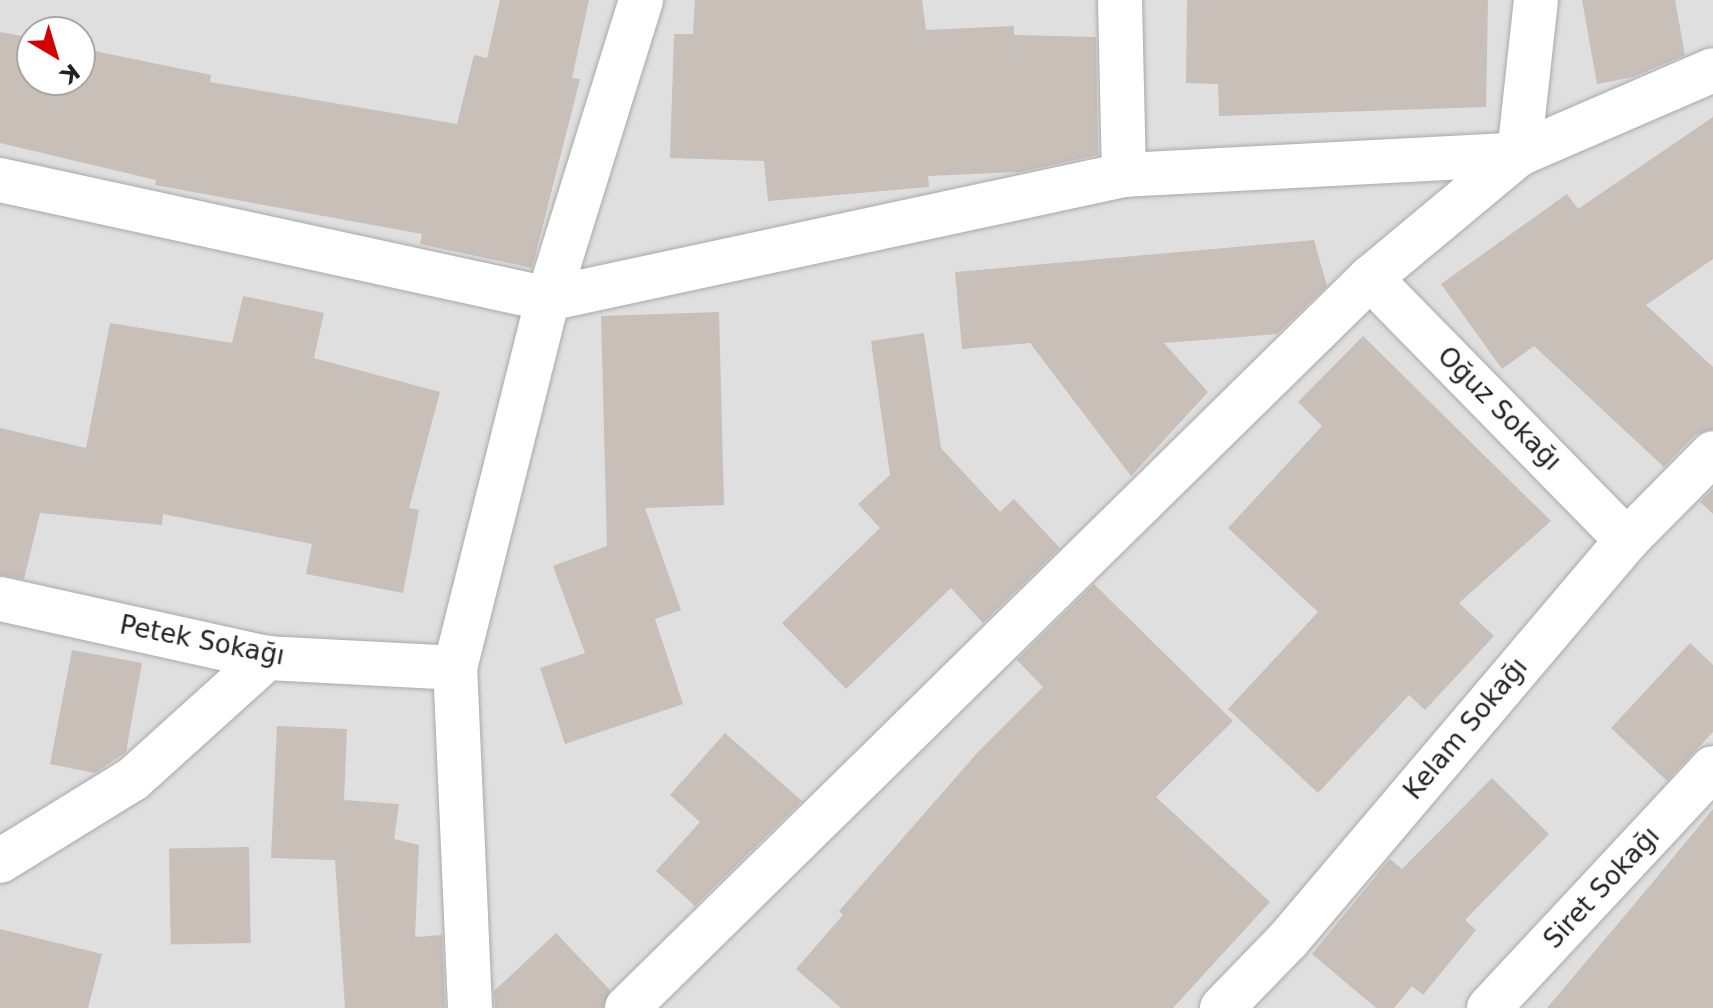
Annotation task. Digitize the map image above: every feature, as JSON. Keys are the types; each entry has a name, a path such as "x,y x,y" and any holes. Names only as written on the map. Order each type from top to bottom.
{"street":[{"path":"470,1008 455,668 548,299 641,0"},
{"path":"1120,0 1124,175"},
{"path":"1519,154 1536,0"},
{"path":"628,1008 1370,278 1519,154 1713,70"},
{"path":"0,180 548,299 1124,175 1519,154"},
{"name":"Oğuz Sokağı","path":"1370,278 1627,540"},
{"name":"Kelam Sokağı","path":"1222,1008 1288,940 1627,540 1713,453"},
{"name":"Petek Sokağı","path":"0,599 267,658 455,668"},
{"path":"0,861 133,779 267,658"},
{"name":"Siret Sokağı","path":"1489,1008 1713,768"}],"shaded area":[{"path":"0,0 1713,0 1713,1008 0,1008"}],"building":[{"path":"500,0 589,0 572,78 580,79 532,268 420,244 422,234 155,185 156,180 0,143 0,32 16,35 16,96 96,96 96,51 211,75 210,82 457,124 474,55 487,58"},
{"path":"695,0 922,0 926,30 1014,26 1014,35 1096,37 1098,155 1020,172 928,176 929,187 768,201 764,161 670,158 674,34 693,34"},
{"path":"1187,0 1488,0 1486,107 1219,116 1218,84 1186,83"},
{"path":"1582,0 1675,0 1685,55 1633,77 1597,84"},
{"path":"1713,117 1713,259 1646,305 1713,367 1713,429 1695,435 1664,467 1534,346 1502,369 1441,284 1567,194 1578,209"},
{"path":"1314,240 1327,286 1277,334 1164,343 1208,392 1131,476 1030,343 962,349 955,272"},
{"path":"243,296 324,313 314,358 440,392 409,508 419,510 403,593 306,574 312,544 163,514 162,525 40,513 24,579 0,575 0,428 86,448 110,323 232,343"},
{"path":"719,312 724,505 645,508 681,610 655,619 683,704 565,744 540,668 585,653 553,566 607,546 601,316"},
{"path":"924,333 941,448 1000,512 1014,499 1060,548 983,623 951,588 846,689 782,623 880,528 858,504 890,475 871,341"},
{"path":"1363,336 1551,521 1459,603 1494,636 1425,710 1409,695 1318,793 1228,709 1318,612 1228,528 1322,426 1298,402"},
{"path":"1713,489 1713,514 1700,502"},
{"path":"1094,584 1233,721 1156,797 1270,902 1173,1008 841,1008 796,969 843,915 839,911 978,752 1043,687 1017,660"},
{"path":"1690,643 1713,665 1713,732 1667,781 1611,728"},
{"path":"72,650 142,663 126,752 95,773 50,764"},
{"path":"277,726 347,729 344,800 399,804 394,839 419,845 415,937 442,935 445,1008 345,1008 335,860 271,858"},
{"path":"725,733 802,801 695,906 656,871 700,822 670,795"},
{"path":"1492,778 1549,834 1465,920 1476,930 1423,995 1412,986 1394,1008 1376,1008 1312,954 1390,859 1402,869"},
{"path":"1713,809 1713,1008 1547,1008 1648,888"},
{"path":"249,847 251,943 171,944 169,848"},
{"path":"0,929 102,954 88,1008 0,1008"},
{"path":"556,933 610,990 603,1008 495,1008 494,991"}]}
